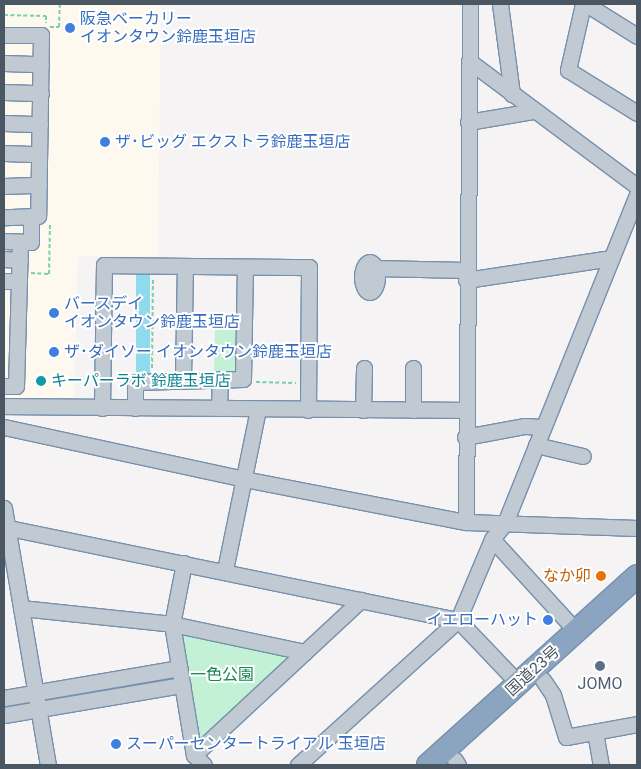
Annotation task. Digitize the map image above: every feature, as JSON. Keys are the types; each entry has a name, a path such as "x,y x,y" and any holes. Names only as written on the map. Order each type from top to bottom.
{"highway":[{"name":"国道23号","path":"428,765 520,684 637,576"},
{"name":"国道23号","path":"454,764 543,680 637,596"}],"street":[{"path":"466,522 466,275 470,4"},
{"path":"500,4 512,94"},
{"path":"637,36 585,4 568,70 637,112"},
{"path":"4,35 41,35 38,216 4,217"},
{"path":"469,62 637,186"},
{"path":"4,63 41,64"},
{"path":"4,92 41,93"},
{"path":"468,122 534,110"},
{"path":"4,123 40,124"},
{"path":"4,153 39,154"},
{"path":"4,186 39,185"},
{"path":"298,765 458,620 492,539 505,523 637,194"},
{"path":"4,241 31,242 31,216"},
{"path":"4,386 16,386 10,358 11,304 18,278 20,242"},
{"path":"374,268 466,275 611,258"},
{"path":"4,259 20,260"},
{"path":"102,408 104,265 309,268 308,410"},
{"path":"183,378 185,266"},
{"path":"135,408 135,382 179,382 183,378 244,379 245,267"},
{"path":"363,410 364,368"},
{"path":"413,368 414,410"},
{"path":"219,408 220,379"},
{"path":"4,406 465,410"},
{"path":"225,570 258,409"},
{"path":"465,437 525,426 542,428"},
{"path":"4,427 244,479 466,522 637,528"},
{"path":"536,444 583,456"},
{"path":"4,508 5,527 48,765"},
{"path":"5,527 225,570 458,620 520,684"},
{"path":"492,539 576,631"},
{"path":"184,563 172,624 182,685 199,760"},
{"path":"199,760 305,652 360,600"},
{"path":"21,608 172,624 305,652"},
{"path":"4,698 179,668"},
{"path":"543,680 553,695 566,737 637,724"},
{"path":"4,715 182,685"},
{"path":"595,732 601,765"}],"path":[{"path":"4,15 46,16 46,27 59,27 60,4"},
{"path":"152,382 154,266"},
{"path":"18,278 49,274"},
{"path":"244,379 247,382 308,383"}],"shaded area":[{"path":"4,4 161,4 158,257 78,256 74,400 4,399"}],"green space":[{"path":"215,329 240,329 240,367 232,375 214,374"},
{"name":"一色公園","path":"179,632 295,658 202,742 195,741"}],"water":[{"path":"136,270 150,270 150,374 136,374"}],"place":[{"name":"阪急ベーカリー イオンタウン鈴鹿玉垣店","path":"70,28"},
{"name":"ザ･ビッグ エクストラ鈴鹿玉垣店","path":"105,142"},
{"name":"バースデイ イオンタウン鈴鹿玉垣店","path":"54,313"},
{"name":"ザ･ダイソー イオンタウン鈴鹿玉垣店","path":"54,352"},
{"name":"キーパーラボ 鈴鹿玉垣店","path":"41,381"},
{"name":"なか卯","path":"601,576"},
{"name":"イエローハット","path":"548,620"},
{"name":"JOMO","path":"600,666"},
{"name":"スーパーセンタートライアル 玉垣店","path":"116,744"}]}
